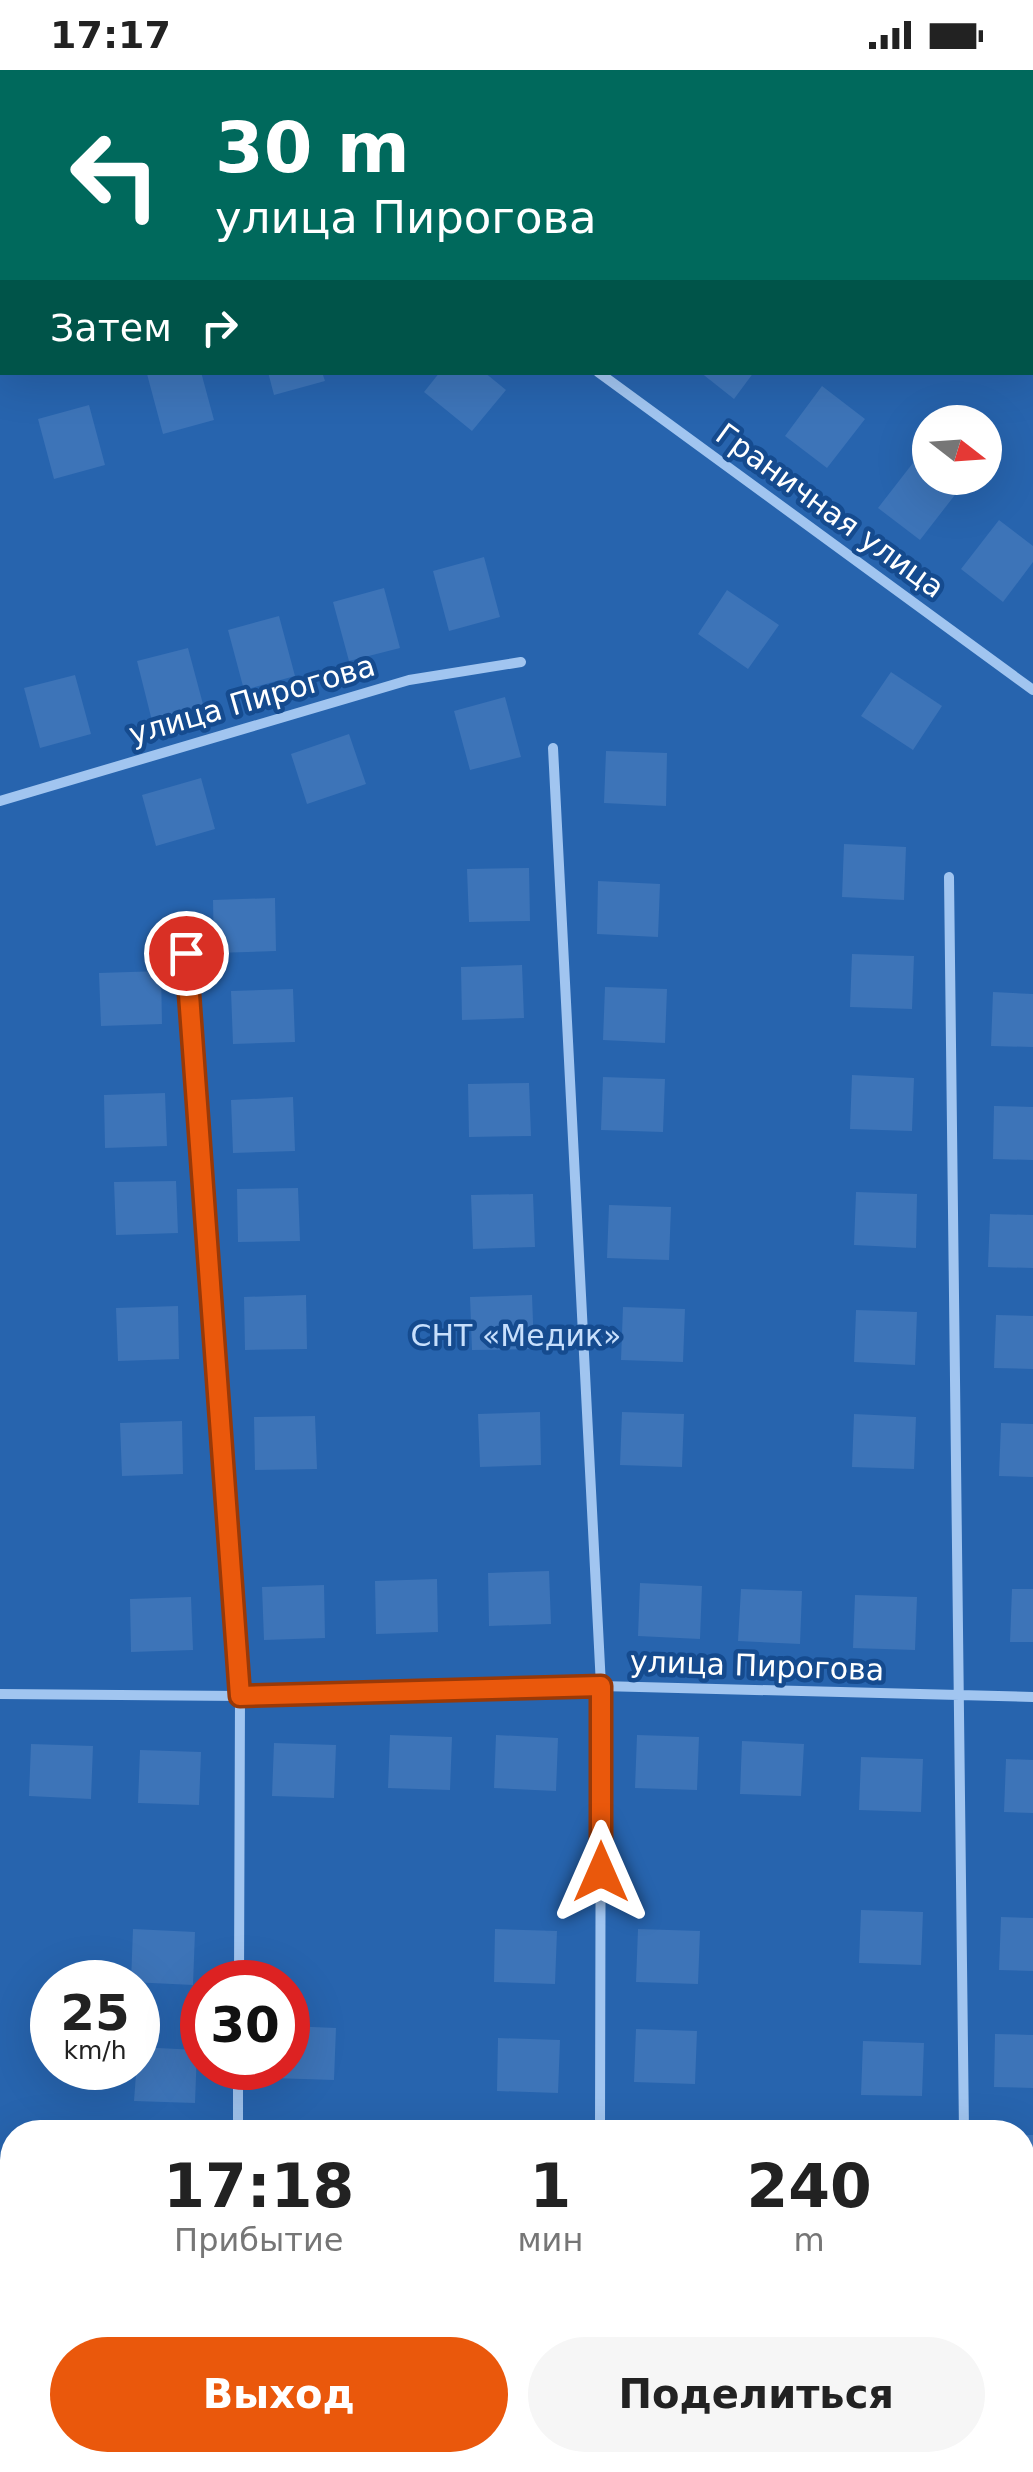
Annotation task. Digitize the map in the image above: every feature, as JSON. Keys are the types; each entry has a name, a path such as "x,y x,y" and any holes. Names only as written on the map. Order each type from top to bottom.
{"street":[{"name":"Граничная улица","path":"602,375 1033,690"},
{"name":"улица Пирогова","path":"0,801 409,680 522,662"},
{"path":"554,748 601,1686 600,2120"},
{"path":"949,877 964,2120"},
{"path":"186,953 240,1696 238,1960"},
{"name":"улица Пирогова","path":"0,1694 240,1696 601,1686 1033,1697"},
{"path":"238,2090 238,2120"}],"green space":[{"name":"СНТ «Медик»","path":"0,375 1033,375 1033,2120 0,2120"}],"building":[{"path":"147,375 202,375 214,420 163,434"},
{"path":"269,375 323,375 325,381 274,395"},
{"path":"438,375 488,375 506,390 472,431 424,392"},
{"path":"704,375 752,375 734,399"},
{"path":"822,386 865,419 827,468 785,436"},
{"path":"89,405 105,465 54,479 38,419"},
{"path":"912,464 912,495 955,495 920,540 878,508"},
{"path":"999,520 1033,546 1033,562 1003,602 961,569"},
{"path":"484,557 500,617 449,631 433,571"},
{"path":"384,588 400,648 349,661 333,602"},
{"path":"727,590 779,625 748,669 698,634"},
{"path":"279,616 295,676 244,690 228,630"},
{"path":"188,648 204,708 152,721 137,661"},
{"path":"891,672 942,706 913,750 861,716"},
{"path":"75,675 91,734 40,748 24,688"},
{"path":"505,697 521,757 470,770 454,711"},
{"path":"349,734 366,784 307,804 291,754"},
{"path":"606,751 667,753 666,806 604,803"},
{"path":"201,778 215,829 156,846 142,795"},
{"path":"844,844 906,847 904,900 842,897"},
{"path":"529,868 530,921 469,922 467,869"},
{"path":"598,881 660,884 658,937 597,934"},
{"path":"275,898 276,951 214,953 213,900"},
{"path":"852,954 914,956 912,1009 850,1007"},
{"path":"522,965 524,1018 462,1020 461,967"},
{"path":"161,971 162,1024 101,1026 99,973"},
{"path":"605,987 667,989 665,1043 603,1040"},
{"path":"293,989 295,1042 233,1044 231,991"},
{"path":"993,992 1033,994 1033,1047 991,1046"},
{"path":"852,1075 914,1078 912,1131 850,1129"},
{"path":"603,1077 665,1079 663,1132 601,1130"},
{"path":"529,1083 531,1136 469,1137 468,1084"},
{"path":"165,1093 167,1146 105,1148 104,1095"},
{"path":"293,1097 295,1151 233,1153 231,1100"},
{"path":"994,1106 1033,1107 1033,1160 993,1159"},
{"path":"176,1181 178,1233 116,1235 114,1182"},
{"path":"298,1188 300,1241 238,1242 237,1189"},
{"path":"856,1192 917,1194 916,1248 854,1245"},
{"path":"533,1194 535,1247 473,1249 471,1195"},
{"path":"609,1205 671,1207 669,1260 607,1258"},
{"path":"990,1214 1033,1215 1033,1268 988,1267"},
{"path":"306,1295 307,1349 245,1350 244,1297"},
{"path":"532,1295 534,1349 472,1350 470,1297"},
{"path":"178,1306 179,1359 118,1361 116,1308"},
{"path":"623,1307 685,1309 683,1362 621,1360"},
{"path":"856,1310 917,1312 915,1365 854,1362"},
{"path":"996,1315 1033,1316 1033,1369 994,1368"},
{"path":"540,1412 541,1465 480,1467 478,1414"},
{"path":"622,1412 684,1414 682,1467 620,1465"},
{"path":"854,1414 916,1417 914,1469 852,1467"},
{"path":"315,1416 317,1469 255,1470 254,1417"},
{"path":"182,1421 183,1474 122,1476 120,1423"},
{"path":"1001,1423 1033,1424 1033,1477 999,1476"},
{"path":"549,1571 551,1624 489,1626 488,1573"},
{"path":"437,1579 438,1632 376,1634 375,1581"},
{"path":"640,1583 702,1586 700,1639 638,1636"},
{"path":"324,1585 325,1638 264,1640 262,1587"},
{"path":"741,1589 802,1591 800,1644 738,1641"},
{"path":"1012,1589 1033,1589 1033,1642 1010,1642"},
{"path":"855,1595 917,1597 915,1650 853,1648"},
{"path":"191,1597 193,1650 131,1652 130,1599"},
{"path":"390,1735 452,1737 450,1790 388,1788"},
{"path":"496,1735 558,1738 556,1791 494,1788"},
{"path":"637,1735 699,1737 697,1790 635,1788"},
{"path":"742,1741 804,1744 801,1796 740,1794"},
{"path":"274,1743 336,1745 334,1798 272,1796"},
{"path":"31,1744 93,1746 91,1799 29,1796"},
{"path":"140,1750 201,1752 199,1805 138,1803"},
{"path":"861,1757 923,1759 921,1812 859,1810"},
{"path":"1006,1759 1033,1760 1033,1813 1004,1812"},
{"path":"861,1910 923,1912 921,1965 859,1963"},
{"path":"1001,1917 1033,1918 1033,1971 999,1970"},
{"path":"133,1929 195,1932 194,1960 180,1960 180,1984 160,1983 160,1960 132,1960"},
{"path":"495,1929 557,1931 555,1984 494,1982"},
{"path":"638,1929 700,1931 698,1984 636,1982"},
{"path":"310,2027 336,2028 334,2080 310,2079"},
{"path":"636,2029 697,2031 695,2084 634,2082"},
{"path":"995,2034 1033,2035 1033,2088 994,2087"},
{"path":"498,2038 560,2040 558,2093 497,2091"},
{"path":"863,2041 924,2043 922,2096 861,2095"},
{"path":"160,2048 180,2049 180,2090 195,2090 195,2103 134,2101 135,2090 160,2090"}],"route":[{"path":"186,953 240,1696 601,1686 601,1872"}]}
